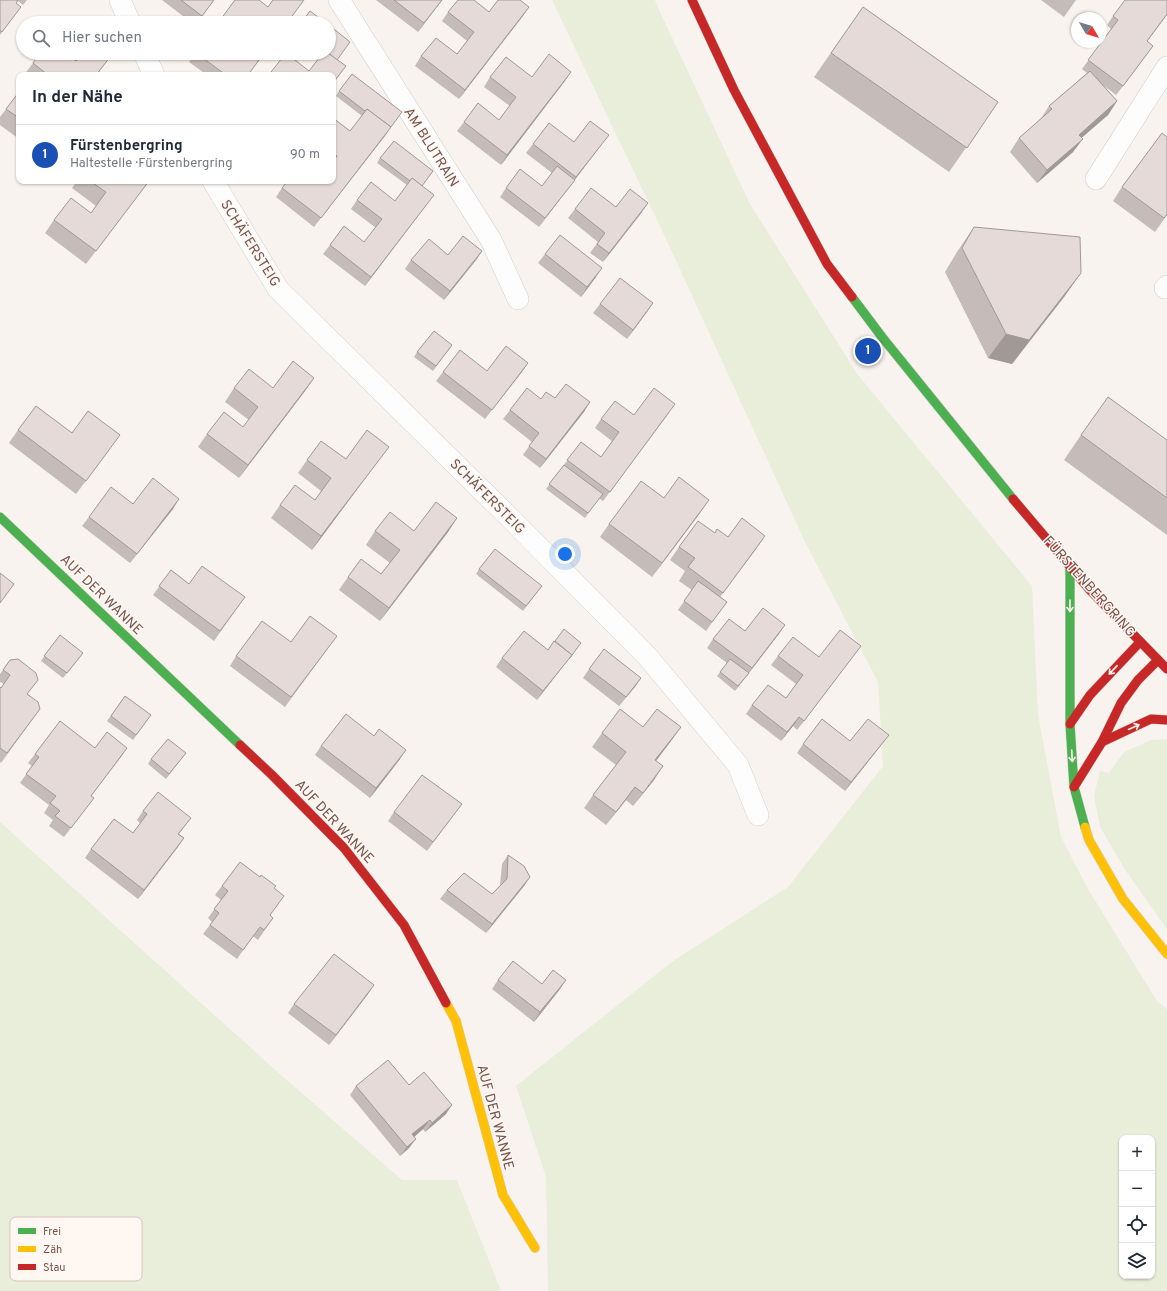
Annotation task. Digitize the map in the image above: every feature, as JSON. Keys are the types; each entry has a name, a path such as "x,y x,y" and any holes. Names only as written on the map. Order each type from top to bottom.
{"street":[{"path":"120,0 127,16"},
{"name":"AM BLUTRAIN","path":"339,0 491,240 518,299"},
{"name":"FÜRSTENBERGRING","path":"692,0 734,90 827,264 916,380 1010,496 1090,590 1167,668"},
{"path":"147,60 153,72"},
{"path":"1096,179 1167,67"},
{"name":"SCHÄFERSTEIG","path":"215,184 278,289 503,511 647,656 738,765 758,815"},
{"name":"AUF DER WANNE","path":"0,517 272,775 328,831 344,848 404,925 456,1021 503,1195 534,1248"},
{"path":"1070,567 1070,724 1074,787 1089,840 1123,899 1167,954"},
{"path":"1070,724 1090,695 1140,642"},
{"path":"1074,787 1102,742 1121,703 1138,680 1158,660"},
{"path":"1102,742 1151,719 1167,720"}],"green space":[{"path":"552,0 655,0 750,204 858,375 1032,586 1038,714 1061,837 1088,889 1157,1001 1167,1009 1167,1291 548,1291 546,1177 516,1086 673,961 788,887 883,766 878,682 805,542 666,239"},
{"path":"1167,739 1167,929 1126,871 1100,827 1094,796 1100,771 1109,773 1124,752 1151,740"},
{"path":"0,822 281,1075 402,1180 457,1180 501,1291 0,1291"}],"building":[{"path":"0,0 18,0 16,3 21,7 2,32 0,30"},
{"path":"181,0 214,0 202,16"},
{"path":"235,0 259,0 268,7 273,0 304,0 292,16 223,16"},
{"path":"394,0 442,0 424,23"},
{"path":"458,0 474,0 489,12 498,0 520,0 529,7 465,90 421,56 436,38 457,54 474,32 448,12"},
{"path":"1125,0 1167,0 1167,14 1147,41 1153,46 1123,86 1088,60 1097,48 1107,48 1107,35 1118,20 1113,16"},
{"path":"863,7 998,102 967,148 831,53"},
{"path":"310,11 317,16 306,16"},
{"path":"336,31 350,42 337,60 336,59"},
{"path":"549,54 571,72 507,155 464,122 478,103 499,120 516,97 490,77 506,57 532,77"},
{"path":"336,59 346,66 336,79 336,72 271,72 280,60 295,60 309,71 318,60 336,60"},
{"path":"35,60 108,60 98,72 44,72 33,63"},
{"path":"206,60 259,60 250,72 222,72"},
{"path":"1090,71 1117,101 1079,135 1083,139 1047,170 1019,138 1052,109 1049,106"},
{"path":"352,74 402,112 391,127 367,109 365,111 339,91"},
{"path":"16,96 16,116 6,109"},
{"path":"367,109 391,127 321,218 282,188 285,184 336,184 336,120 350,131"},
{"path":"590,121 609,135 576,177 533,144 549,123 574,142"},
{"path":"1162,133 1167,137 1167,214 1164,218 1122,187"},
{"path":"394,141 433,171 422,186 412,178 410,181 380,158"},
{"path":"557,166 575,180 545,218 506,188 520,169 542,186"},
{"path":"412,178 434,195 371,277 330,245 344,226 364,242 382,219 357,200 371,182 395,201"},
{"path":"94,184 147,184 96,251 54,220 71,198 91,213 106,192"},
{"path":"591,188 616,207 630,189 648,203 609,253 597,244 605,233 575,209"},
{"path":"974,227 1080,237 1081,273 1029,340 1006,334 962,248"},
{"path":"560,235 602,268 587,287 545,254"},
{"path":"463,236 482,251 450,291 411,260 429,239 448,255"},
{"path":"620,278 653,303 633,330 600,304"},
{"path":"434,331 452,345 436,366 417,352"},
{"path":"506,346 528,363 492,410 443,372 460,350 487,371"},
{"path":"293,361 314,378 248,465 207,434 224,412 243,427 258,407 234,388 249,369 273,388"},
{"path":"566,384 590,402 546,459 529,446 539,433 510,410 527,388 541,399 546,392 555,398"},
{"path":"654,388 675,404 610,492 567,460 581,442 601,457 619,432 601,419 615,401 634,415"},
{"path":"1108,397 1167,440 1167,498 1081,435"},
{"path":"36,406 72,433 88,411 120,435 86,481 18,430"},
{"path":"367,430 389,447 321,536 280,505 295,485 315,500 331,478 307,460 321,441 346,459"},
{"path":"564,465 603,494 588,513 549,484"},
{"path":"679,477 709,500 662,563 609,524 641,481 664,498"},
{"path":"153,478 179,499 137,554 89,517 111,487 133,504"},
{"path":"436,502 457,518 389,608 348,577 361,559 381,574 400,550 375,531 390,512 414,531"},
{"path":"742,518 765,536 723,593 688,567 695,558 679,547 698,521 715,533 717,529 728,537"},
{"path":"495,549 542,586 526,606 479,569"},
{"path":"202,566 245,597 220,631 159,586 171,570 189,584"},
{"path":"0,573 14,584 0,603"},
{"path":"698,581 727,602 712,622 684,601"},
{"path":"763,608 785,625 752,668 713,639 729,619 745,631"},
{"path":"310,616 337,636 291,697 236,656 262,621 291,642"},
{"path":"564,629 581,643 572,655 555,641"},
{"path":"840,630 861,646 804,721 799,717 787,732 752,705 768,685 786,698 803,675 778,656 793,637 819,657"},
{"path":"524,631 548,650 554,641 572,655 543,691 502,658"},
{"path":"60,635 83,653 67,673 44,656"},
{"path":"604,649 641,678 626,697 589,669"},
{"path":"18,659 36,673 38,680 27,694 38,702 40,709 7,753 0,748 0,687 1,688 10,675 3,670 10,660"},
{"path":"730,659 749,673 738,686 720,672"},
{"path":"125,696 151,715 136,735 111,716"},
{"path":"620,709 643,727 657,709 681,727 655,760 663,766 643,793 635,787 616,812 593,795 626,752 602,733"},
{"path":"346,714 374,736 379,729 406,750 376,788 321,746"},
{"path":"822,719 850,741 868,719 889,735 851,782 803,744"},
{"path":"60,721 95,748 107,732 127,748 91,796 94,798 71,828 55,816 60,811 50,803 56,796 26,774 39,757 35,754"},
{"path":"168,739 186,753 169,774 151,759"},
{"path":"422,775 462,804 433,842 394,812"},
{"path":"158,792 191,818 178,834 184,838 144,890 91,849 114,819 133,833 147,814 143,811"},
{"path":"508,855 524,866 530,877 492,924 447,890 464,873 492,894 507,879"},
{"path":"240,862 260,877 261,875 276,886 274,888 284,896 270,915 273,918 264,930 260,927 243,950 210,925 219,913 214,909 228,891 222,886"},
{"path":"334,954 374,985 336,1035 294,1004"},
{"path":"513,961 542,984 553,970 566,980 540,1012 498,980"},
{"path":"388,1060 409,1085 424,1072 452,1105 432,1123 430,1120 412,1134 416,1139 407,1147 356,1086"}],"traffic: fast":[{"path":"852,297 882,337 1013,499"},
{"path":"0,517 240,745"},
{"path":"1070,567 1070,724 1074,787 1085,827"}],"traffic: slow":[{"path":"1085,827 1089,840 1123,899 1167,954"},
{"path":"446,1003 456,1021 503,1195 535,1248"}],"traffic: jam":[{"path":"692,0 734,90 827,264 852,297"},
{"path":"1013,499 1090,590 1167,669"},
{"path":"1070,724 1090,695 1140,642"},
{"path":"1074,787 1102,742 1121,703 1138,680 1158,660"},
{"path":"1102,742 1151,719 1167,720"},
{"path":"240,745 272,775 344,848 404,925 446,1003"}],"place":[{"name":"Fürstenbergring","path":"868,351"}]}
